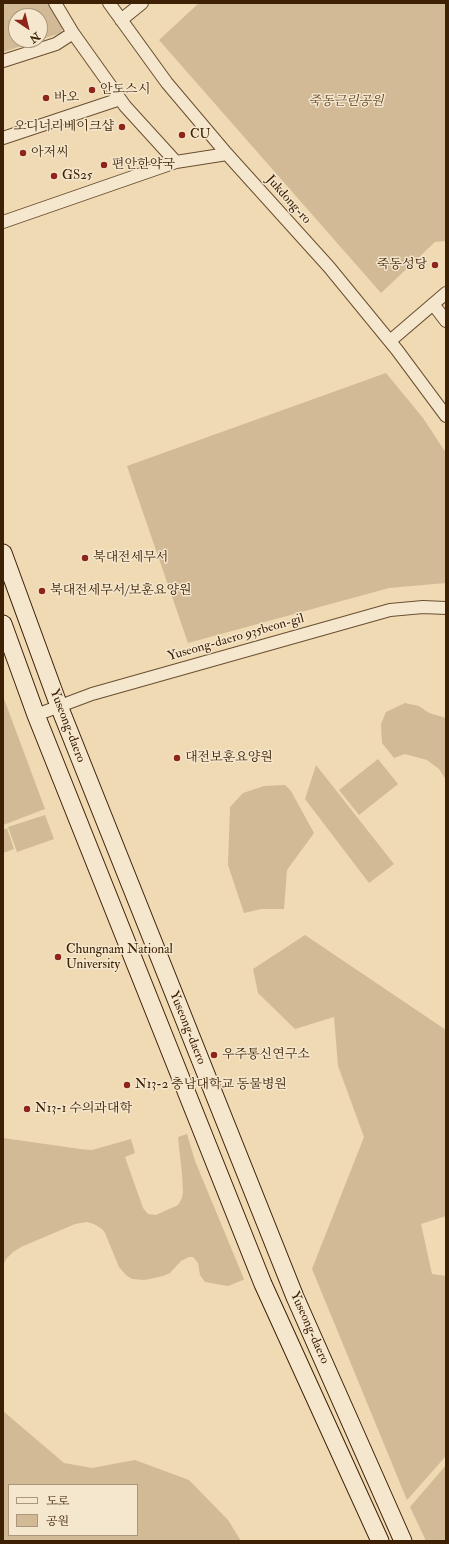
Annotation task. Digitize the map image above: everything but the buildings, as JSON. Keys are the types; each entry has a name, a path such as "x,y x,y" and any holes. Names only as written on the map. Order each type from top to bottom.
{"main road":[{"name":"Yuseong-daero","path":"3,553 59,706 295,1297 403,1541"},
{"name":"Yuseong-daero","path":"3,624 36,715 264,1284 380,1541"},
{"path":"375,1477 411,1541"},
{"path":"353,1483 371,1541"}],"street":[{"path":"55,3 73,33 120,99 176,162"},
{"name":"Jukdong-ro","path":"109,3 167,83 227,154 329,267 390,341 446,416"},
{"path":"121,20 142,3"},
{"path":"3,62 56,44 73,33"},
{"path":"3,138 120,99"},
{"path":"3,222 176,162 227,154"},
{"path":"390,341 446,294"},
{"path":"433,304 446,321"},
{"name":"Yuseong-daero 935beon-gil","path":"36,715 99,692 390,610 423,607 446,608"}],"green space":[{"path":"3,3 47,3 63,27 61,33 48,37 48,8 8,8 8,48 15,48 3,52"},
{"name":"죽동근린공원","path":"199,3 446,3 446,241 435,242 381,293 159,40"},
{"path":"386,373 423,418 446,453 446,583 389,588 188,643 127,466"},
{"path":"3,696 45,809 3,825"},
{"path":"405,703 419,706 429,713 446,718 446,780 439,769 427,760 405,754 394,758 382,743 381,724 386,712"},
{"path":"378,759 398,784 359,815 339,790"},
{"path":"316,765 394,864 369,883 305,799"},
{"path":"285,785 291,791 314,833 287,870 284,909 261,909 244,913 228,865 230,807 243,793 264,786"},
{"path":"45,815 54,839 17,852 8,827"},
{"path":"7,828 14,849 3,853 3,830"},
{"path":"305,935 446,1030 446,1216 421,1224 432,1274 446,1276 446,1456 407,1500 312,1269 364,1137 338,1066 334,1017 295,1029 258,993 253,969"},
{"path":"187,1134 195,1161 244,1279 243,1280 228,1286 205,1282 200,1275 198,1263 193,1257 189,1257 181,1261 170,1273 163,1276 145,1280 132,1279 119,1267 102,1229 87,1222 75,1224 21,1247 6,1259 3,1265 3,1138 92,1150 131,1139 135,1153 125,1157 143,1208 148,1214 156,1215 178,1205 182,1198 182,1174 178,1137"},
{"path":"3,1411 64,1463 92,1468 135,1460 189,1480 228,1520 241,1541 3,1541"},
{"path":"446,1465 446,1541 426,1541 410,1507"}],"place":[{"name":"안도스시","path":"92,90"},
{"name":"바오","path":"46,98"},
{"name":"오디너리베이크샵","path":"122,127"},
{"name":"CU","path":"182,135"},
{"name":"아저씨","path":"23,153"},
{"name":"편안한약국","path":"104,165"},
{"name":"GS25","path":"54,176"},
{"name":"죽동성당","path":"435,265"},
{"name":"북대전세무서","path":"85,558"},
{"name":"북대전세무서/보훈요양원","path":"42,591"},
{"name":"대전보훈요양원","path":"177,758"},
{"name":"Chungnam National University","path":"58,957"},
{"name":"우주통신연구소","path":"214,1055"},
{"name":"N13-2 충남대학교 동물병원","path":"127,1085"},
{"name":"N13-1 수의과대학","path":"27,1109"}]}
